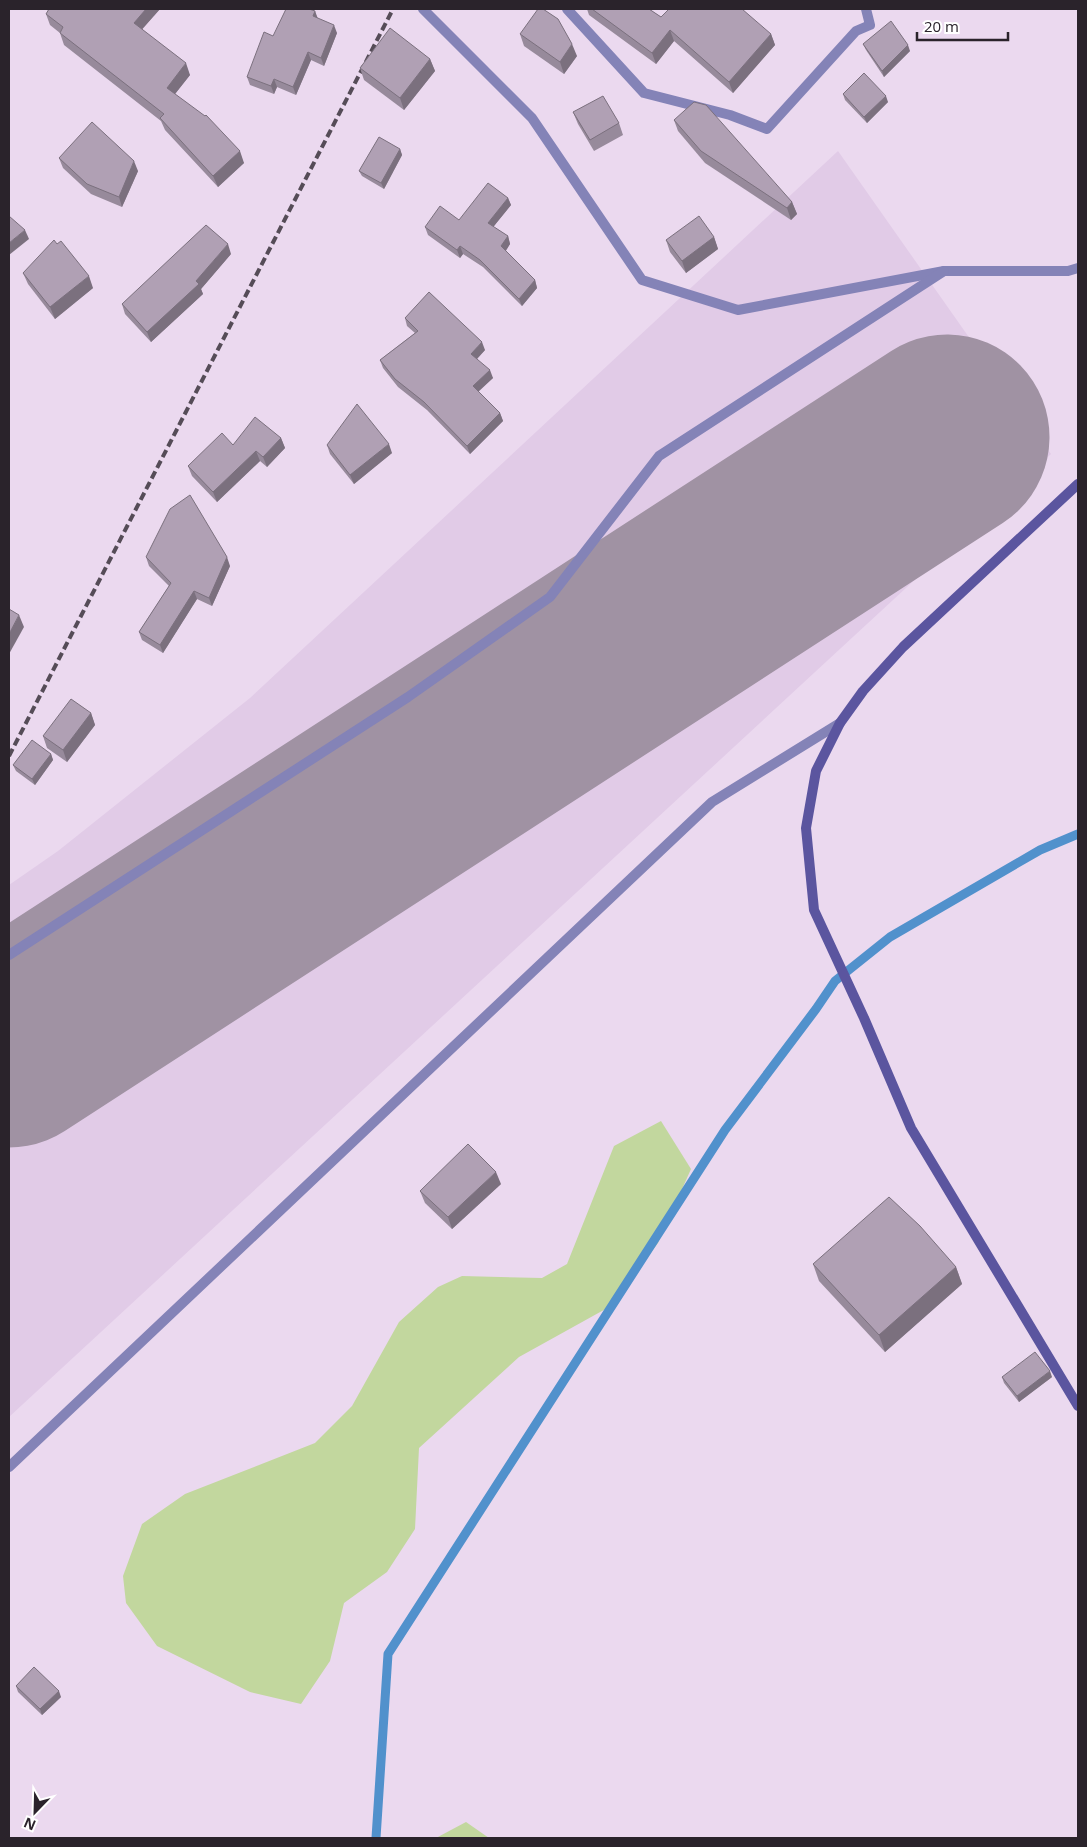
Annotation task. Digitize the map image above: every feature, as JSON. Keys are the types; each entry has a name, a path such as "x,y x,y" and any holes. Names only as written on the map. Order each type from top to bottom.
{"main road":[{"path":"1078,484 903,647 863,690 840,723 816,771 806,828 814,910 864,1018 911,1128 1078,1406"}],"street":[{"path":"423,9 532,118 642,280 738,310 944,272 1068,271 1078,268"},
{"path":"567,9 644,93 730,114 768,129 856,32 870,25 866,9"},
{"path":"9,954 408,697 550,597 659,456 944,272"},
{"path":"9,1467 712,802 840,723"}],"shaded area":[{"path":"838,151 1051,454 9,1417 9,885 58,851 250,698"}],"green space":[{"path":"661,1121 691,1169 658,1243 611,1306 519,1357 419,1448 415,1529 387,1572 344,1603 330,1661 301,1704 250,1692 157,1646 126,1603 123,1576 142,1524 185,1494 315,1443 352,1406 399,1322 438,1287 462,1276 542,1278 567,1264 614,1146"},
{"path":"466,1822 489,1838 436,1838"}],"building":[{"path":"49,9 146,9 134,23 186,63 167,88 206,115 240,151 213,176 160,118 164,114 60,33 63,27 46,14"},
{"path":"286,9 309,9 315,11 313,16 334,25 321,58 308,52 293,87 274,79 271,86 247,77 264,32 273,36"},
{"path":"538,9 543,9 558,19 572,44 560,62 520,34"},
{"path":"592,9 649,9 661,17 669,9 742,9 771,34 729,82 670,30 652,53"},
{"path":"891,21 908,45 882,71 863,44"},
{"path":"390,28 430,59 400,98 360,68"},
{"path":"864,73 886,96 864,117 843,94"},
{"path":"603,96 619,123 590,140 573,112"},
{"path":"694,102 706,105 792,202 787,208 701,151 674,120"},
{"path":"92,122 134,161 119,197 87,184 59,158"},
{"path":"379,137 400,149 381,183 359,171"},
{"path":"488,183 508,198 488,223 508,236 501,246 535,280 519,299 480,260 460,246 457,250 425,227 440,206 459,220"},
{"path":"9,216 25,230 9,243"},
{"path":"699,216 714,237 682,261 666,240"},
{"path":"206,225 228,244 196,281 199,284 147,332 122,304"},
{"path":"54,240 57,244 61,241 89,276 50,307 23,273"},
{"path":"429,292 482,342 471,354 490,370 473,386 500,413 467,446 424,402 395,379 380,360 418,331 405,318"},
{"path":"357,404 389,444 350,475 327,445"},
{"path":"255,417 281,438 263,457 256,451 213,492 188,466 222,433 233,445"},
{"path":"190,495 227,557 209,598 194,591 160,645 139,632 171,583 146,557 170,509"},
{"path":"9,609 19,615 9,634"},
{"path":"71,699 91,713 63,750 43,736"},
{"path":"32,740 51,754 32,779 13,765"},
{"path":"468,1144 496,1172 448,1217 420,1191"},
{"path":"889,1197 920,1226 956,1267 879,1335 813,1264"},
{"path":"1035,1352 1050,1371 1017,1396 1002,1377"},
{"path":"34,1667 59,1691 40,1709 16,1686"}],"waterway":[{"path":"376,1838 388,1654 725,1130 835,981 890,937 1040,850 1078,834"}],"runway":[{"path":"9,1045 947,437"}],"railway":[{"path":"9,756 393,9"}]}
